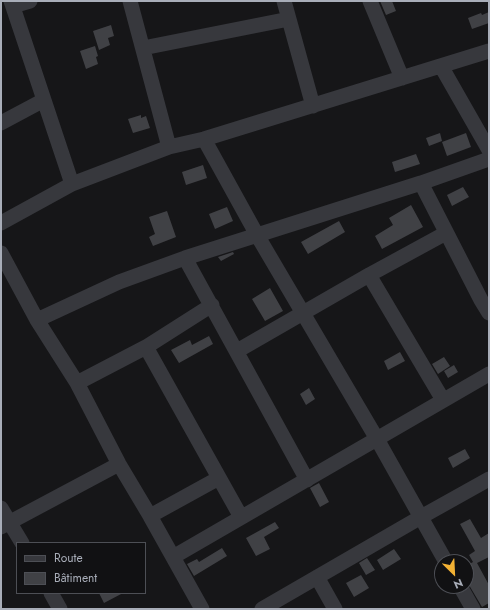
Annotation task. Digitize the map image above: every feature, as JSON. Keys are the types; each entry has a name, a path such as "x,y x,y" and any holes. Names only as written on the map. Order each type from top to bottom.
{"street":[{"path":"30,1 12,4 72,184"},
{"path":"130,1 169,147"},
{"path":"284,1 312,106"},
{"path":"370,1 402,78"},
{"path":"143,48 289,19"},
{"path":"1,222 72,184 169,147 204,139 489,51"},
{"path":"441,66 489,150"},
{"path":"1,123 44,100"},
{"path":"204,139 257,234 377,439 441,554"},
{"path":"37,320 119,282 185,258 422,183 489,159"},
{"path":"422,183 446,233 485,297 489,313"},
{"path":"237,351 369,275 446,233"},
{"path":"1,253 37,320 77,383 119,464 202,609"},
{"path":"185,258 307,480"},
{"path":"369,275 443,400"},
{"path":"77,383 146,347 212,305"},
{"path":"146,347 241,517"},
{"path":"173,557 489,374"},
{"path":"5,525 119,464"},
{"path":"150,516 219,478"},
{"path":"262,609 420,517 489,479"},
{"path":"1,508 5,525 21,542"},
{"path":"317,577 335,609"},
{"path":"52,594 60,609"},
{"path":"465,594 473,609"}],"building":[{"path":"380,1 392,1 396,11 386,15"},
{"path":"489,12 489,23 472,29 468,18 481,13 482,15"},
{"path":"111,25 114,36 108,38 110,45 99,50 93,31"},
{"path":"95,46 98,56 96,57 98,64 86,69 80,51"},
{"path":"141,115 141,118 146,116 150,128 133,133 128,119"},
{"path":"440,133 442,141 429,146 426,138"},
{"path":"466,133 471,147 447,156 442,142"},
{"path":"416,154 420,164 395,172 392,162"},
{"path":"203,165 207,178 186,185 182,172"},
{"path":"463,187 469,197 452,206 447,195"},
{"path":"411,205 423,227 382,249 375,236 393,225 389,218"},
{"path":"227,207 233,221 215,229 209,214"},
{"path":"167,211 176,237 153,246 149,237 155,234 149,217"},
{"path":"339,221 345,232 308,254 301,242"},
{"path":"233,252 234,254 221,261 218,257"},
{"path":"270,288 283,311 265,321 252,299"},
{"path":"209,336 213,344 179,363 171,350 190,340 192,345"},
{"path":"400,352 405,361 388,370 384,361"},
{"path":"444,357 450,366 438,374 432,364"},
{"path":"454,365 458,372 448,378 444,371"},
{"path":"309,388 315,399 306,405 300,394"},
{"path":"465,449 470,458 453,468 448,458"},
{"path":"319,483 329,502 320,507 310,488"},
{"path":"470,519 481,538 489,533 489,557 477,563 489,585 489,603 482,607 474,594 474,554 470,554 475,551 460,524"},
{"path":"275,522 279,528 264,537 270,549 256,556 246,538"},
{"path":"222,548 227,556 194,576 187,564 197,559 199,562"},
{"path":"394,549 401,559 383,570 377,560"},
{"path":"367,558 375,570 366,575 359,563"},
{"path":"361,575 369,588 354,597 346,583"},
{"path":"100,594 121,594 104,603"}]}
